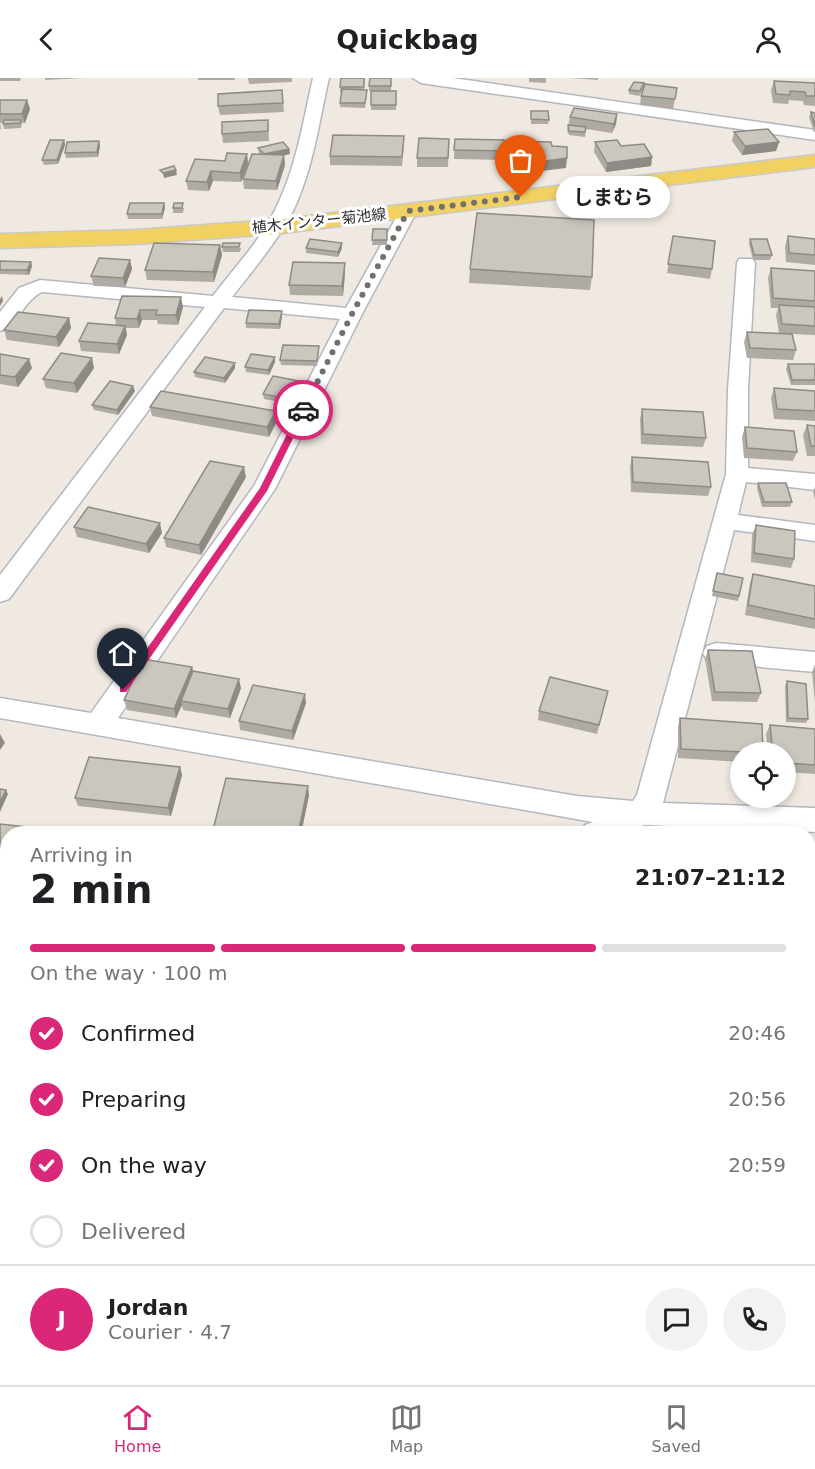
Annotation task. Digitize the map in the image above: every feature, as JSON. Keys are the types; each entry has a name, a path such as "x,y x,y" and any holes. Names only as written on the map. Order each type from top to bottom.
{"main road":[{"name":"植木インター菊池線","path":"0,241 136,237 275,227 815,161"}],"street":[{"path":"0,593 287,208 297,180 321,78"},
{"path":"421,78 815,135"},
{"path":"97,726 264,489 352,314 408,211"},
{"path":"638,824 650,800 737,474 738,378 746,263"},
{"path":"0,326 26,292 40,286 352,314"},
{"path":"737,474 815,482"},
{"path":"725,521 815,533"},
{"path":"691,651 815,662"},
{"path":"0,708 577,808 638,824 668,813 815,820"}],"building":[{"path":"341,78 364,78 364,87 340,87"},
{"path":"370,78 391,78 391,86 369,86"},
{"path":"774,81 815,83 815,96 806,96 805,92 790,91 790,95 776,94"},
{"path":"634,82 644,83 640,91 629,90"},
{"path":"645,84 677,88 675,99 641,96"},
{"path":"342,89 367,90 365,103 340,103"},
{"path":"282,90 283,103 218,106 218,94"},
{"path":"371,91 396,91 396,105 371,105"},
{"path":"0,100 27,100 22,114 0,114"},
{"path":"574,108 617,114 614,124 570,117"},
{"path":"531,111 548,111 549,120 531,119"},
{"path":"811,112 815,113 815,127"},
{"path":"4,120 21,120 20,123 3,124"},
{"path":"268,120 268,131 222,134 222,122"},
{"path":"568,125 586,127 585,132 569,131"},
{"path":"768,129 779,142 745,146 734,132"},
{"path":"333,135 404,136 402,157 330,156"},
{"path":"419,138 449,139 448,158 417,158"},
{"path":"455,139 504,140 504,151 454,150"},
{"path":"50,140 64,140 57,160 42,160"},
{"path":"617,140 621,146 644,144 652,157 607,163 595,142"},
{"path":"99,141 97,152 65,153 67,142"},
{"path":"510,141 551,142 552,146 567,147 567,158 510,166"},
{"path":"283,142 289,149 264,154 258,148"},
{"path":"227,153 247,154 240,173 211,171 207,182 186,181 195,159 225,161"},
{"path":"252,154 284,155 276,181 243,179"},
{"path":"174,166 176,170 163,173 160,170"},
{"path":"130,203 164,203 162,214 127,214"},
{"path":"174,203 183,203 182,208 173,208"},
{"path":"477,213 594,220 592,277 470,269"},
{"path":"373,229 387,229 387,240 372,240"},
{"path":"673,236 715,241 712,269 668,264"},
{"path":"788,236 815,239 815,255 789,253"},
{"path":"310,239 342,243 338,252 306,248"},
{"path":"750,239 767,239 772,255 754,255"},
{"path":"154,243 220,245 213,272 145,270"},
{"path":"223,243 240,243 239,247 222,247"},
{"path":"99,258 130,260 123,278 91,276"},
{"path":"0,261 31,262 27,270 0,270"},
{"path":"293,262 345,263 342,286 289,285"},
{"path":"771,268 815,271 815,301 773,298"},
{"path":"122,296 181,297 176,315 156,315 157,310 140,310 137,319 115,318"},
{"path":"779,305 815,307 815,326 782,324"},
{"path":"249,310 282,311 279,324 246,323"},
{"path":"18,312 69,318 56,337 4,330"},
{"path":"88,323 125,326 117,344 79,341"},
{"path":"747,332 792,334 796,350 750,348"},
{"path":"283,345 319,346 317,361 280,360"},
{"path":"61,353 92,358 74,383 43,379"},
{"path":"0,354 29,359 15,377 0,375"},
{"path":"251,354 275,357 268,370 245,367"},
{"path":"205,357 235,363 224,378 194,372"},
{"path":"788,364 815,364 815,380 792,380"},
{"path":"273,376 299,381 289,399 263,394"},
{"path":"110,381 133,386 117,410 92,405"},
{"path":"774,388 815,391 815,411 777,409"},
{"path":"161,391 276,411 267,427 150,407"},
{"path":"642,409 703,412 706,438 643,434"},
{"path":"807,425 815,426 815,446 811,446"},
{"path":"745,427 794,431 797,452 747,448"},
{"path":"632,457 708,462 711,487 633,482"},
{"path":"210,461 244,467 199,545 164,538"},
{"path":"758,483 786,483 792,502 764,502"},
{"path":"88,507 160,523 146,544 74,527"},
{"path":"756,525 795,531 794,559 754,553"},
{"path":"717,573 743,578 739,596 713,591"},
{"path":"753,574 815,586 815,619 748,605"},
{"path":"708,650 752,651 761,693 715,692"},
{"path":"143,659 192,667 174,709 124,700"},
{"path":"193,671 239,679 228,709 181,701"},
{"path":"550,677 608,691 599,725 539,711"},
{"path":"787,681 806,684 808,719 788,718"},
{"path":"253,685 305,694 292,731 239,721"},
{"path":"680,718 762,724 763,742 730,742 730,751 681,749"},
{"path":"770,725 815,729 815,765 796,764 796,742 772,742"},
{"path":"89,757 180,767 168,808 75,798"},
{"path":"226,778 308,786 300,826 214,826"},
{"path":"0,789 6,790 0,802"}],"way so far":[{"path":"303,410 408,211 521,197"}],"place":[{"name":"しまむら","path":"521,197"}],"route":[{"path":"123,690 264,489 303,410"}]}
